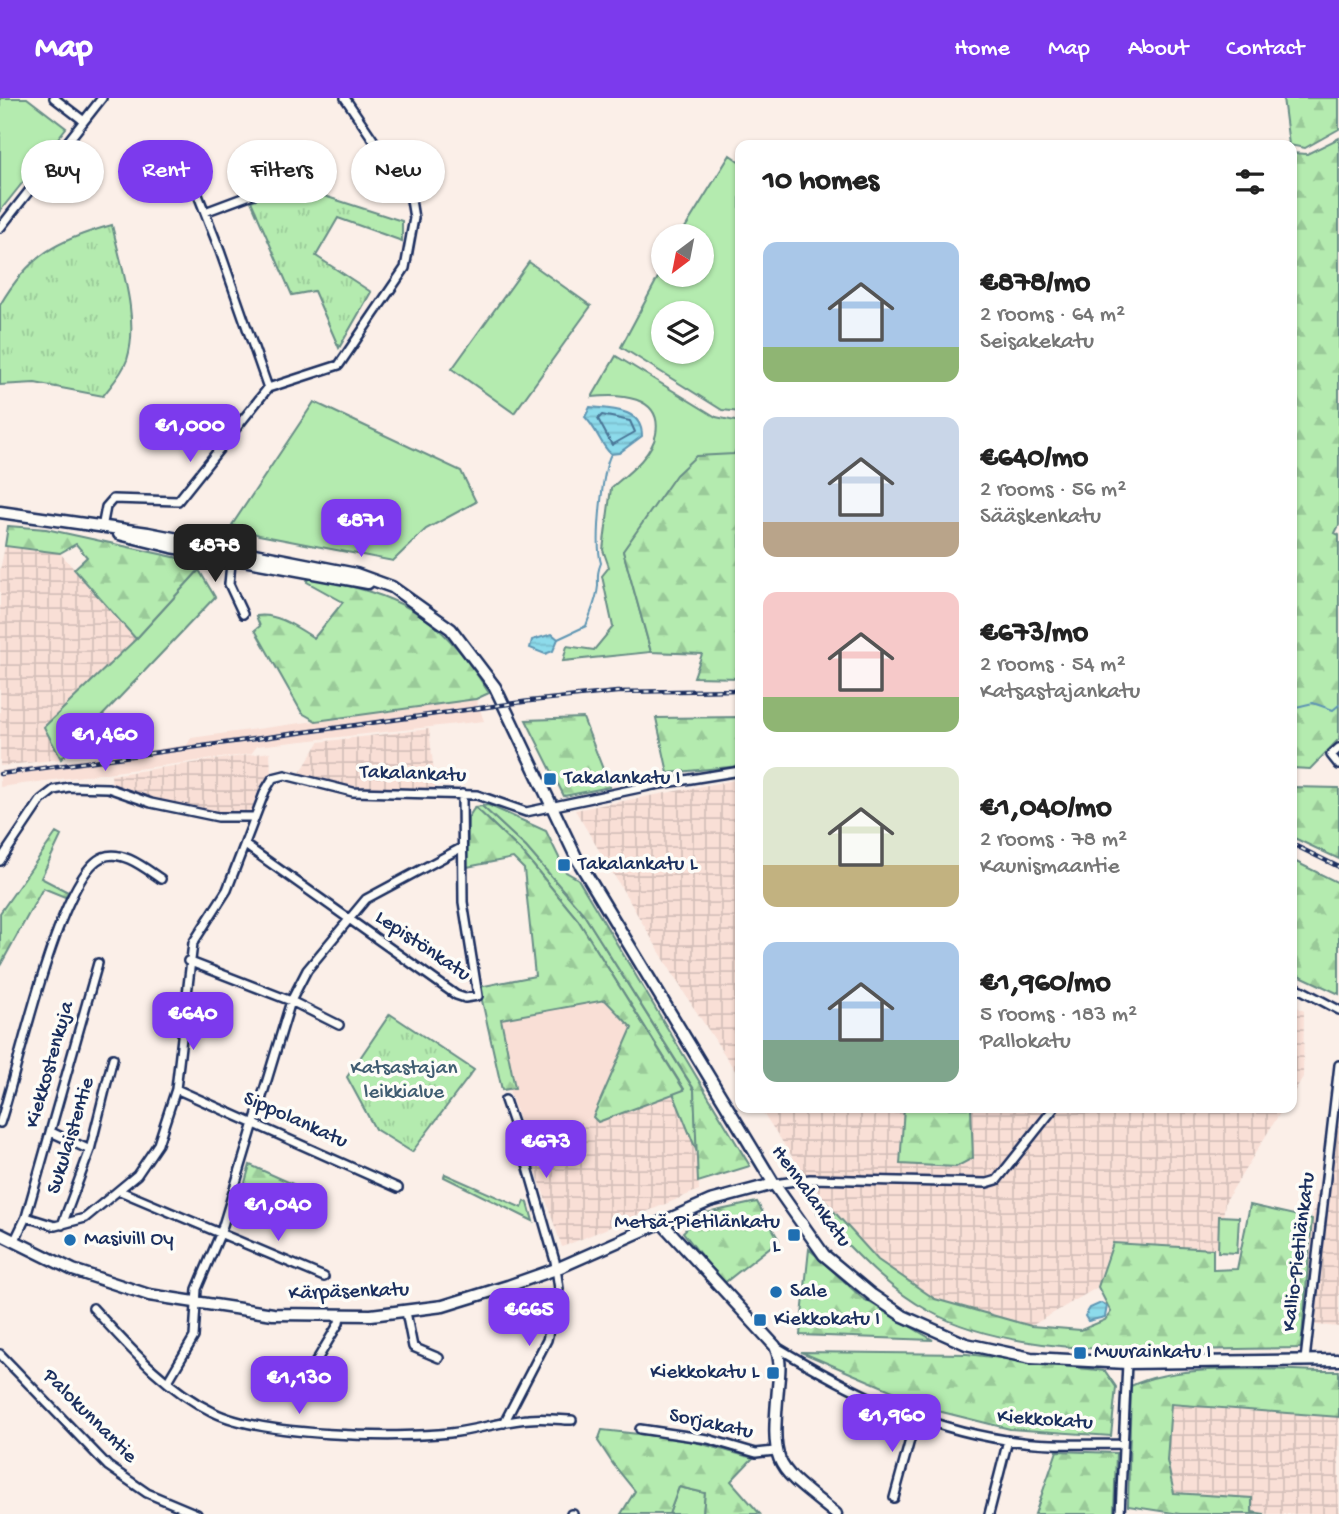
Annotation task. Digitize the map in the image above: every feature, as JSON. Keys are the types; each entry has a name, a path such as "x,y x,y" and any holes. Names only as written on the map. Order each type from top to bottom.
{"street":[{"path":"54,98 84,121"},
{"path":"0,228 102,98"},
{"path":"102,528 108,502 113,499 178,501 268,388 339,365 405,268 410,256 414,218 410,194 345,98"},
{"path":"201,203 268,388"},
{"path":"205,212 229,203"},
{"name":"Hennalankatu","path":"0,512 102,528 132,538 232,553 341,577 412,599 451,629 495,687 577,859 666,1010 774,1184 824,1255 872,1295 936,1333 966,1344 1020,1357 1127,1363 1339,1360"},
{"path":"232,553 229,584 243,614"},
{"path":"1339,748 1331,755 1339,765"},
{"path":"550,807 654,785 735,772"},
{"name":"Takalankatu","path":"255,817 273,778 285,775 353,792 462,794 493,799 526,812 550,807"},
{"path":"0,861 41,800 54,790 69,787 108,788 151,803 218,817 255,817 227,890 193,943 188,961 176,1089 159,1144 143,1168 85,1219 62,1225 26,1217"},
{"path":"168,1381 190,1349 197,1289 221,1232 255,1126 254,1121 290,1001 307,970 366,899 461,848 462,794"},
{"name":"Lepistönkatu","path":"245,845 456,995 466,998 478,996 465,923 461,848"},
{"path":"0,1123 64,911 83,875 101,857 110,855 124,858 161,879"},
{"path":"188,961 290,1001 339,1026"},
{"name":"Kiekkostenkuja","path":"15,1240 26,1217 98,963"},
{"path":"1297,988 1339,1010"},
{"name":"Sukulaistentie","path":"62,1225 90,1150 113,1058"},
{"name":"Kallio-Pietilänkatu","path":"1305,1360 1339,1065"},
{"name":"Sippolankatu","path":"176,1089 254,1121 398,1188"},
{"path":"504,1423 548,1340 559,1289 527,1164 505,1100"},
{"path":"774,1184 810,1179 987,1183 997,1180 1050,1113"},
{"path":"51,1132 90,1150"},
{"name":"Kärpäsenkatu","path":"0,1234 73,1270 149,1295 273,1314 406,1312 443,1306 556,1269 710,1201 774,1184"},
{"path":"120,1191 324,1277"},
{"name":"Kiekkokatu","path":"661,1222 775,1346 854,1391 916,1418 1008,1440 1123,1444"},
{"path":"93,1307 139,1359 221,1416 278,1429 419,1434 451,1433 531,1418 572,1420"},
{"path":"406,1312 413,1347 439,1358"},
{"path":"309,1373 339,1323 340,1315"},
{"path":"775,1346 780,1362 775,1451 786,1472 836,1514"},
{"name":"Palokunnantie","path":"0,1354 107,1466 147,1493 197,1514"},
{"path":"1120,1514 1127,1363"},
{"path":"894,1498 916,1418"},
{"name":"Sorjakatu","path":"640,1429 708,1439 757,1453 775,1451"},
{"path":"989,1514 1008,1440"}],"shaded area":[{"path":"5,546 60,553 136,639 44,727 61,759 0,766 0,570"},
{"path":"476,699 484,721 257,746 251,754 0,787 0,771 187,745 191,738"},
{"path":"429,729 436,791 354,788 299,775 319,742"},
{"path":"270,752 271,774 259,789 251,812 218,813 152,799 112,785 111,775"},
{"path":"735,780 735,1070 686,996 575,810"},
{"path":"605,999 632,1028 593,1117 527,1145 509,1089 514,1088 501,1019"},
{"path":"1297,1007 1304,1011 1303,1077 1297,1087"},
{"path":"1339,1086 1339,1327 1304,1324 1312,1219"},
{"path":"673,1093 697,1152 699,1190 562,1247 527,1145 593,1117 599,1122"},
{"path":"763,1113 1280,1113 1225,1202 1219,1250 1113,1244 1098,1287 1031,1326 936,1300 878,1260 813,1188"},
{"path":"1171,1404 1339,1417 1339,1514 1265,1514 1252,1512 1251,1498 1174,1493 1167,1462"}],"green space":[{"path":"0,98 27,98 66,128 56,140 21,140 21,185 0,211"},
{"path":"1283,98 1339,98 1339,129 1305,148 1297,146 1297,140 1288,140"},
{"path":"1339,138 1339,525 1335,533 1339,535 1339,739 1310,769 1297,768 1297,153 1307,154"},
{"path":"730,155 735,158 735,411 722,410 621,347 653,287 714,287 714,224 687,224"},
{"path":"337,200 402,221 402,241 338,218 316,256 371,292 339,348 314,291 292,295 252,203 337,203"},
{"path":"112,225 128,292 131,327 127,360 120,374 103,396 35,383 0,385 0,305 11,288 46,252 75,237"},
{"path":"529,262 591,306 514,413 452,369"},
{"path":"616,356 716,417 735,421 735,454 623,551 651,652 563,661 567,646 594,650 613,627 602,576 609,567 603,550 611,488 644,457 656,434 653,411 646,404 626,397 592,397"},
{"path":"314,402 461,471 476,502 426,529 393,561 259,535 232,525"},
{"path":"735,452 735,678 694,677 702,654 651,652 623,551 676,475 696,456 734,454"},
{"path":"8,526 46,529 192,561 199,570 136,639 74,569 87,557 76,544 60,553 5,546"},
{"path":"199,570 215,597 61,759 44,727 136,639"},
{"path":"308,577 368,591 414,611 434,625 452,643 489,693 476,699 316,721 302,713 255,630 260,626 256,616 264,615 286,622 314,638 343,602 307,582"},
{"path":"735,717 735,766 668,773 656,718"},
{"path":"583,718 610,787 564,796 526,720"},
{"path":"1297,787 1339,788 1339,859 1297,839"},
{"path":"488,805 546,831 566,872 578,879 750,1166 698,1182 694,1089 583,913 526,847 482,806"},
{"path":"482,806 527,848 583,913 694,1090 697,1152 673,1093 684,1089 578,920 523,853 475,807"},
{"path":"475,807 523,853 578,920 684,1090 598,1122 593,1117 632,1028 605,1000 501,1019 515,1088 502,1090 479,987 535,976 524,869 513,858 467,867 468,818"},
{"path":"56,833 61,836 41,878 68,892 65,897 43,888 0,966 0,913"},
{"path":"1297,862 1339,883 1339,994 1297,974"},
{"name":"Katsastajan leikkialue","path":"390,1014 474,1070 412,1152 375,1129 347,1077"},
{"path":"904,1113 971,1113 973,1158 956,1167 900,1164"},
{"path":"250,1165 302,1188 295,1215 242,1193"},
{"path":"445,1174 522,1208 525,1201 533,1221 444,1177"},
{"path":"819,1195 878,1260 935,1299 1031,1326 1081,1330 1105,1320 1111,1312 1098,1287 1113,1243 1213,1249 1213,1270 1237,1269 1250,1205 1312,1219 1301,1348 1161,1350 1060,1346 1012,1339 968,1328 929,1311 883,1279 817,1213"},
{"path":"757,1202 779,1240 723,1284 683,1232 702,1214"},
{"path":"1219,1216 1239,1217 1237,1253 1218,1252"},
{"path":"809,1249 862,1298 933,1340 800,1335"},
{"path":"801,1352 967,1354 1105,1371 1116,1387 1111,1436 1010,1429 942,1412"},
{"path":"1204,1370 1339,1371 1339,1417 1171,1404 1167,1461 1174,1493 1252,1498 1252,1512 1265,1514 1180,1514 1128,1506 1131,1386 1152,1378"},
{"path":"602,1430 684,1439 753,1458 731,1481 760,1514 703,1514 705,1493 679,1487 669,1514 621,1514 635,1491 598,1441"},
{"path":"1057,1451 1116,1453 1114,1514 1035,1514"},
{"path":"679,1487 705,1493 703,1514 669,1514"}],"water":[{"path":"590,407 617,410 632,415 641,427 642,436 619,453 611,454 585,417"},
{"path":"552,634 558,639 553,651 545,654 530,648 532,640"},
{"path":"1101,1303 1107,1306 1105,1317 1088,1321 1085,1316 1090,1308"}],"waterway":[{"path":"558,639 586,626 595,602 601,563 600,507 611,454"},
{"path":"1297,707 1313,703 1333,710 1339,705"}],"railway":[{"path":"0,774 530,701 617,692 735,690"},
{"path":"1297,846 1339,867"}],"place":[{"name":"Takalankatu I","path":"550,779"},
{"name":"Takalankatu L","path":"564,865"},
{"name":"Metsä-Pietilänkatu L","path":"794,1235"},
{"name":"Masivill Oy","path":"70,1240"},
{"name":"Sale","path":"776,1292"},
{"name":"Kiekkokatu I","path":"760,1320"},
{"name":"Muurainkatu I","path":"1080,1353"},
{"name":"Kiekkokatu L","path":"773,1373"}]}
